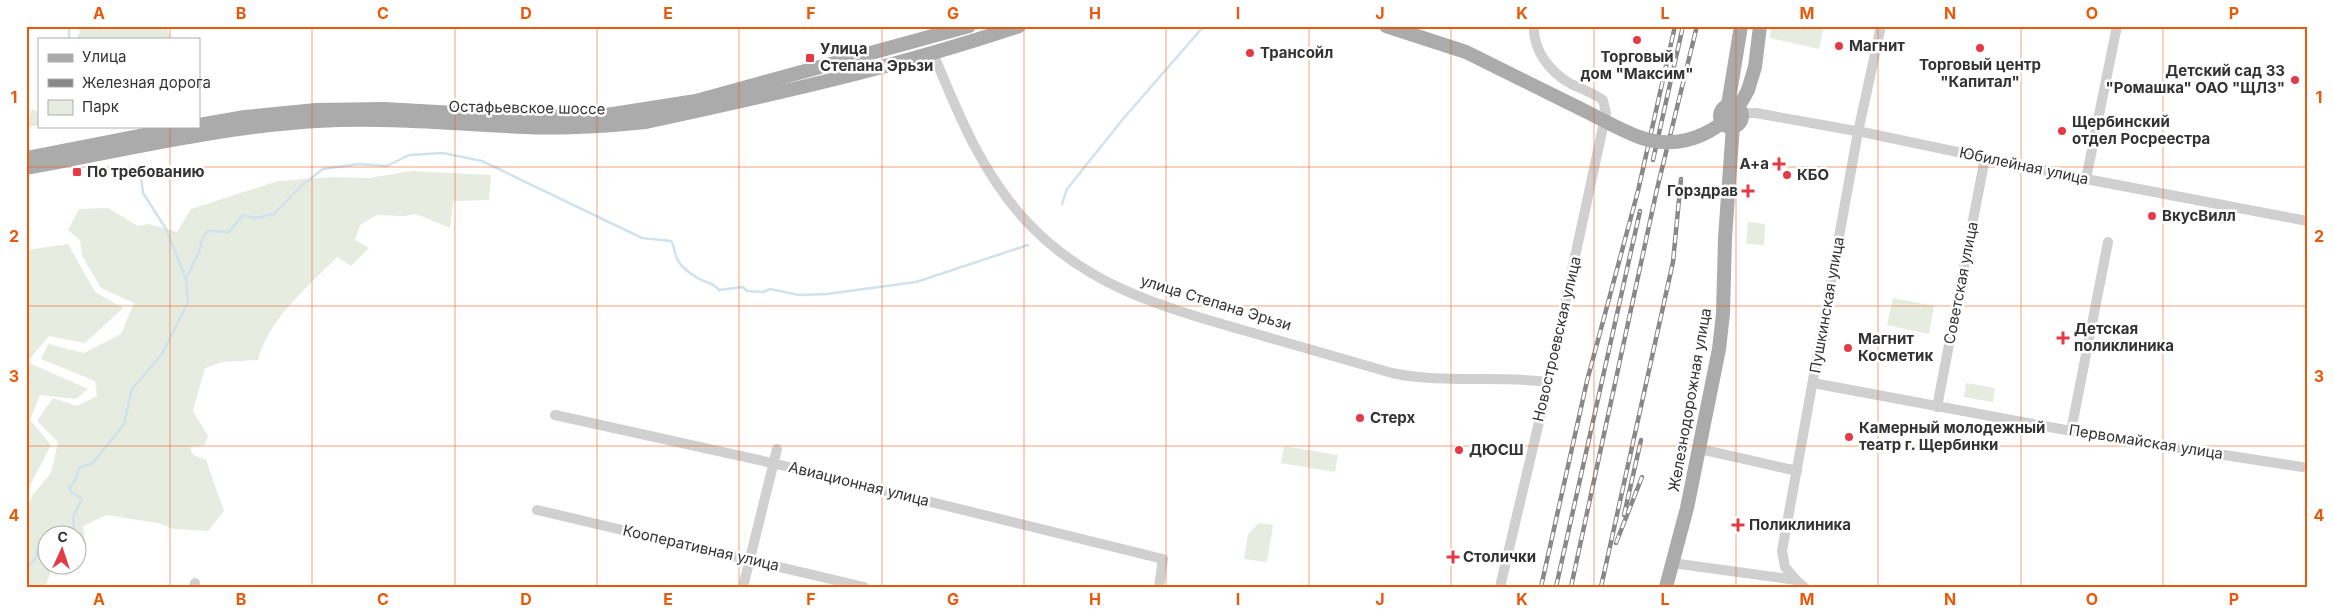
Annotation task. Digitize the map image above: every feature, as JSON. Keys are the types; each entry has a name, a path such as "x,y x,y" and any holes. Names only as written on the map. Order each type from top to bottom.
{"main road":[{"name":"Остафьевское шоссе","path":"200,125 245,117 316,110 384,109 526,117 600,116 696,101 924,32 969,26"},
{"name":"Остафьевское шоссе","path":"26,168 246,128 317,121 386,119 527,127 602,127 646,122 933,53 1019,26"},
{"path":"1386,26 1446,45 1486,62 1636,135 1662,142 1684,140 1709,132 1731,116 1748,90 1753,75 1760,26"},
{"path":"1733,126 1727,125 1721,118 1722,110 1728,105 1741,26"},
{"name":"улица Степана Эрьзи","path":"924,32 933,53"},
{"path":"1728,105 1736,106 1741,113"},
{"name":"Железнодорожная улица","path":"1666,587 1700,449 1719,349 1723,314 1725,238 1733,126 1740,121 1741,113"},
{"path":"26,158 180,128"}],"street":[{"name":"Новостроевская улица","path":"1500,587 1606,121 1606,106 1603,100 1595,94 1561,78 1548,66 1536,45 1534,26"},
{"name":"Пушкинская улица","path":"1800,584 1785,567 1782,551 1858,132 1881,26"},
{"path":"2086,179 2117,26"},
{"name":"улица Степана Эрьзи","path":"933,53 971,141 1003,192 1029,224 1050,244 1086,272 1102,281 1166,308 1392,373 1423,378 1529,379 1547,382"},
{"name":"Юбилейная улица","path":"1741,113 1756,113 1858,132 2086,179 2307,221"},
{"name":"Советская улица","path":"1937,407 1986,158"},
{"path":"2071,431 2108,242"},
{"name":"Первомайская улица","path":"1813,383 2071,431 2302,467"},
{"name":"Авиационная улица","path":"555,415 772,463 1163,558 1159,587"},
{"path":"743,587 772,463 777,449"},
{"path":"1700,449 1797,471"},
{"name":"Кооперативная улица","path":"537,510 864,587"},
{"path":"1672,563 1800,584"}],"green space":[{"path":"77,26 165,26 171,38 77,38 80,32"},
{"path":"1771,26 1824,26 1819,49 1770,38"},
{"path":"32,109 38,112 38,125 26,128 26,122"},
{"path":"412,171 491,175 489,200 453,201 450,228 416,214 403,216 377,215 360,225 355,240 369,248 351,266 337,257 290,304 271,330 258,360 223,362 205,368 193,411 208,436 205,445 190,447 193,455 206,460 224,511 208,531 174,529 158,523 107,515 83,526 38,526 38,576 49,576 45,587 26,587 26,512 32,496 51,473 58,442 37,421 53,398 77,406 97,396 95,381 41,359 48,344 84,353 121,334 134,303 101,288 82,256 80,240 68,230 79,209 108,208 138,226 149,224 177,232 191,209 278,181 333,177 369,178"},
{"path":"1748,222 1765,224 1764,245 1746,244"},
{"path":"68,244 95,292 123,308 85,343 49,336 27,362 88,389 76,399 40,395 30,420 51,445 26,493 26,250"},
{"path":"1893,298 1934,306 1929,334 1887,325"},
{"path":"1966,383 1995,388 1993,402 1964,397"},
{"path":"1284,446 1338,455 1335,472 1281,463"},
{"path":"1259,523 1273,525 1267,562 1244,559 1248,534"}],"waterway":[{"path":"69,26 69,38"},
{"path":"1062,204 1067,189 1123,119 1204,26"},
{"path":"186,279 199,252 203,237 208,231 229,232 243,215 255,218 274,214 301,186 323,169 359,164 387,166 409,155 443,153 482,161 642,238 671,241 677,259 682,266 719,290 743,287 747,291 763,292 770,289 799,295 827,294 916,282 1028,245"},
{"path":"74,526 73,517 82,499 71,492 69,488 76,479 79,468 93,463 124,424 132,389 162,354 188,302 186,279 166,229 143,193 140,168"},
{"path":"26,568 37,557 38,550"}],"railway":[{"path":"1541,587 1587,381 1638,191 1675,26"},
{"path":"1653,160 1683,26"},
{"path":"1571,587 1657,189 1697,26"},
{"path":"1601,587 1673,262 1681,179"},
{"path":"1556,587 1640,211"},
{"path":"1624,515 1641,440"},
{"path":"1616,543 1642,477"}],"place":[{"name":"Торговый дом \"Максим\"","path":"1637,40"},
{"name":"Магнит","path":"1839,46"},
{"name":"Торговый центр \"Капитал\"","path":"1980,48"},
{"name":"Трансойл","path":"1250,53"},
{"name":"Улица Степана Эрьзи","path":"810,58"},
{"name":"Детский сад 33 \"Ромашка\" ОАО \"ЩЛЗ\"","path":"2295,80"},
{"name":"Щербинский отдел Росреестра","path":"2062,131"},
{"name":"А+а","path":"1779,164"},
{"name":"По требованию","path":"77,172"},
{"name":"КБО","path":"1787,175"},
{"name":"Горздрав","path":"1748,191"},
{"name":"ВкусВилл","path":"2152,216"},
{"name":"Детская поликлиника","path":"2063,338"},
{"name":"Магнит Косметик","path":"1848,348"},
{"name":"Стерх","path":"1360,418"},
{"name":"Камерный молодежный театр г. Щербинки","path":"1849,437"},
{"name":"ДЮСШ","path":"1459,450"},
{"name":"Поликлиника","path":"1738,525"},
{"name":"Столички","path":"1453,557"}]}
